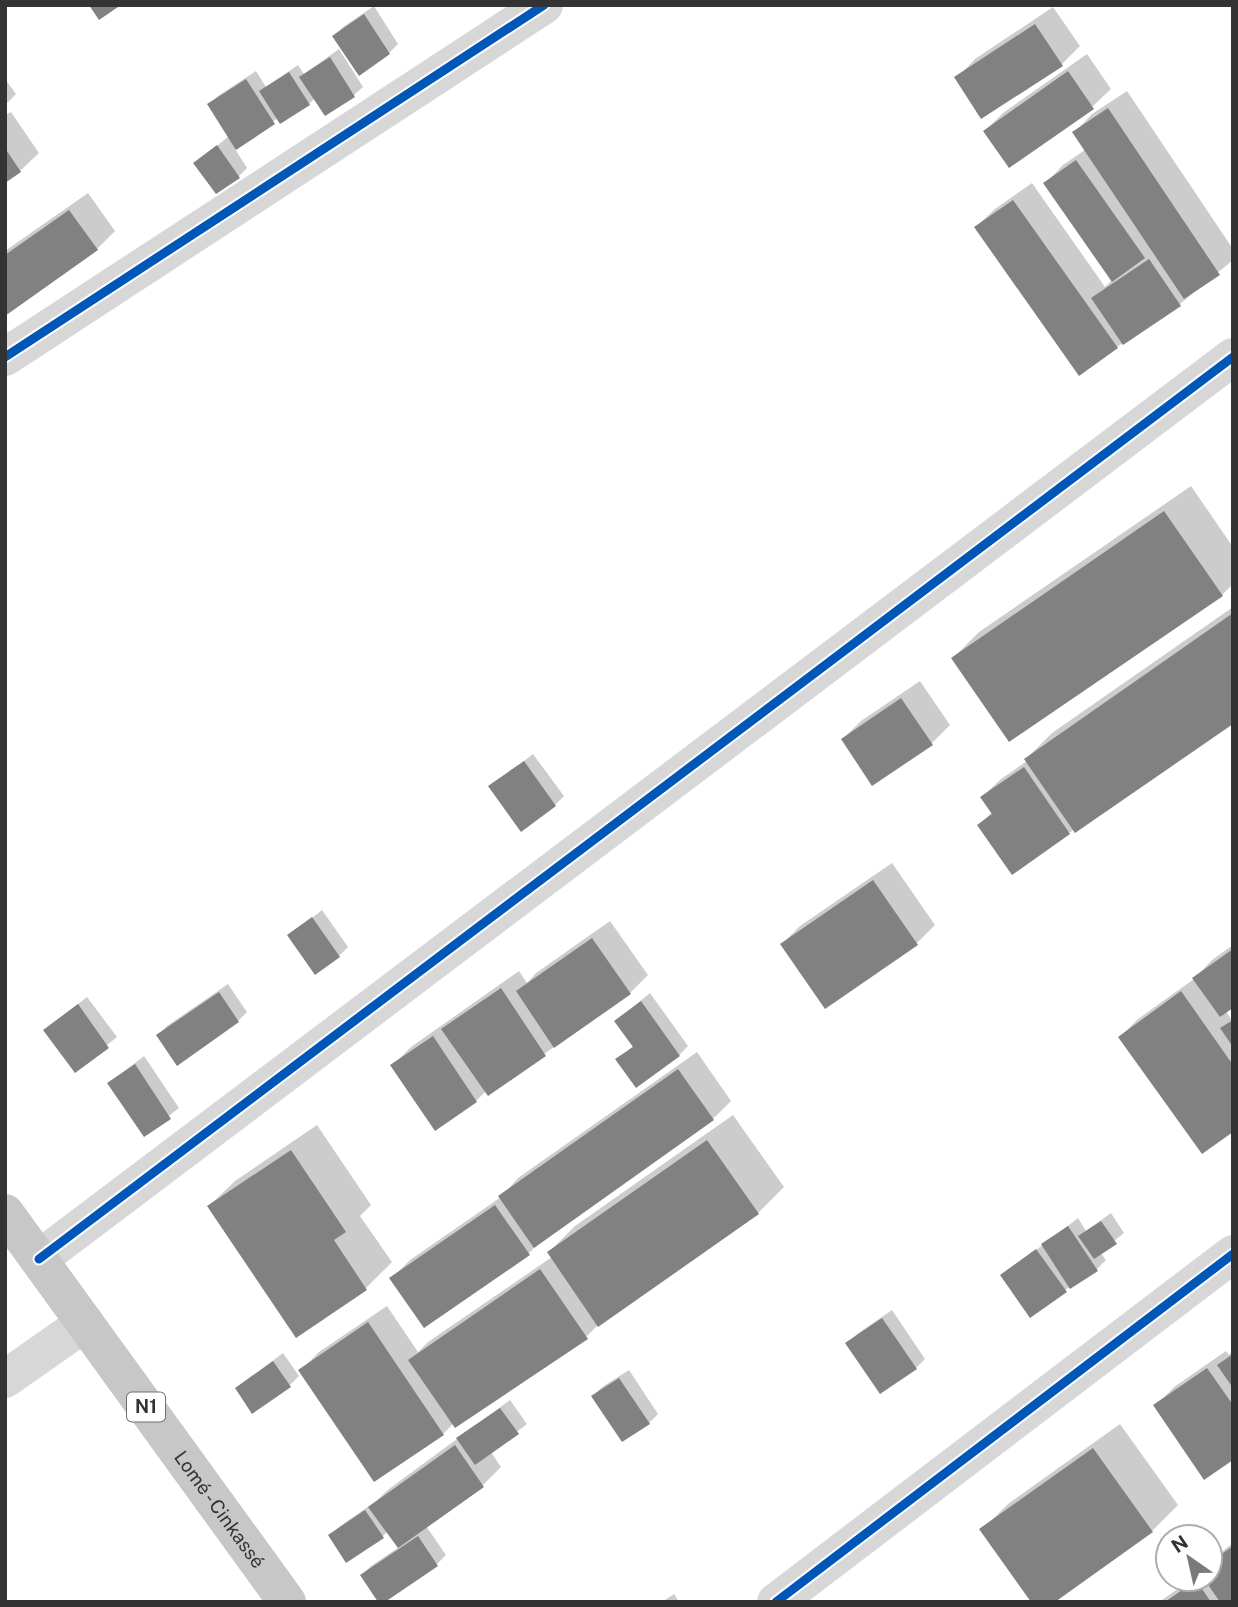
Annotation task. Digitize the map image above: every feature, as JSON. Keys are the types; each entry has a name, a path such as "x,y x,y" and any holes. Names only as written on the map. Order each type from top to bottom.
{"highway":[{"name":"Lomé - Cinkassé","path":"5,1213 287,1602"}],"street":[{"path":"5,357 544,5"},
{"path":"39,1259 1233,357"},
{"path":"776,1602 1233,1254"},
{"path":"5,1379 85,1323"}],"building":[{"path":"89,5 121,5 99,20"},
{"path":"364,14 390,54 359,76 332,36"},
{"path":"1035,24 1063,66 981,119 954,77"},
{"path":"330,57 355,97 325,116 299,77"},
{"path":"1068,71 1094,109 1009,168 983,131"},
{"path":"289,72 310,105 280,124 259,91"},
{"path":"246,79 275,124 236,150 207,104"},
{"path":"1108,108 1220,275 1184,299 1072,132"},
{"path":"217,145 240,178 216,194 193,163"},
{"path":"5,148 21,172 5,183"},
{"path":"1076,160 1145,258 1112,282 1043,183"},
{"path":"1013,200 1118,348 1079,376 974,227"},
{"path":"69,210 98,250 5,316 5,255"},
{"path":"1149,259 1181,306 1123,345 1091,298"},
{"path":"1164,511 1223,596 1009,742 951,658"},
{"path":"1233,613 1233,724 1075,833 1024,759"},
{"path":"901,698 933,745 872,786 841,739"},
{"path":"524,761 556,806 521,832 488,786"},
{"path":"1024,767 1070,834 1012,875 977,825 992,814 980,797"},
{"path":"873,880 918,945 825,1009 780,944"},
{"path":"312,917 340,957 315,975 287,935"},
{"path":"592,938 631,994 554,1048 516,991"},
{"path":"1233,949 1233,1008 1220,1017 1192,978"},
{"path":"501,988 546,1056 488,1096 441,1029"},
{"path":"1181,991 1233,1065 1233,1132 1202,1154 1118,1037"},
{"path":"219,992 239,1022 177,1066 156,1035"},
{"path":"641,1001 680,1056 636,1088 615,1059 633,1047 614,1021"},
{"path":"78,1004 109,1048 75,1073 43,1030"},
{"path":"1233,1020 1233,1047 1220,1028"},
{"path":"433,1036 477,1102 435,1131 390,1065"},
{"path":"135,1064 171,1119 144,1137 107,1083"},
{"path":"678,1069 714,1120 534,1248 498,1196"},
{"path":"707,1140 759,1214 598,1327 547,1252"},
{"path":"291,1150 346,1232 334,1240 367,1290 296,1338 207,1206"},
{"path":"495,1205 530,1255 424,1328 389,1278"},
{"path":"1101,1221 1117,1244 1094,1259 1078,1236"},
{"path":"1068,1226 1098,1271 1070,1289 1041,1244"},
{"path":"1036,1249 1067,1292 1030,1318 1000,1275"},
{"path":"540,1269 588,1339 455,1428 408,1360"},
{"path":"882,1318 917,1369 880,1394 845,1343"},
{"path":"368,1322 444,1435 374,1482 298,1370"},
{"path":"1233,1354 1233,1388 1217,1365"},
{"path":"273,1361 291,1387 252,1414 235,1388"},
{"path":"1207,1368 1233,1405 1233,1460 1204,1480 1153,1405"},
{"path":"619,1378 650,1424 622,1442 591,1396"},
{"path":"500,1408 519,1434 475,1465 456,1438"},
{"path":"455,1445 484,1487 398,1548 368,1507"},
{"path":"1093,1448 1153,1532 1055,1602 1031,1602 979,1529"},
{"path":"365,1510 384,1538 346,1563 328,1535"},
{"path":"418,1536 438,1566 385,1602 378,1602 360,1575"},
{"path":"1233,1546 1233,1602 1220,1602 1214,1593 1224,1593 1224,1552"},
{"path":"1178,1593 1205,1593 1211,1602 1165,1602"}],"cycle path":[{"path":"5,357 544,5"},
{"path":"39,1259 1233,357"},
{"path":"776,1602 1233,1254"}]}
